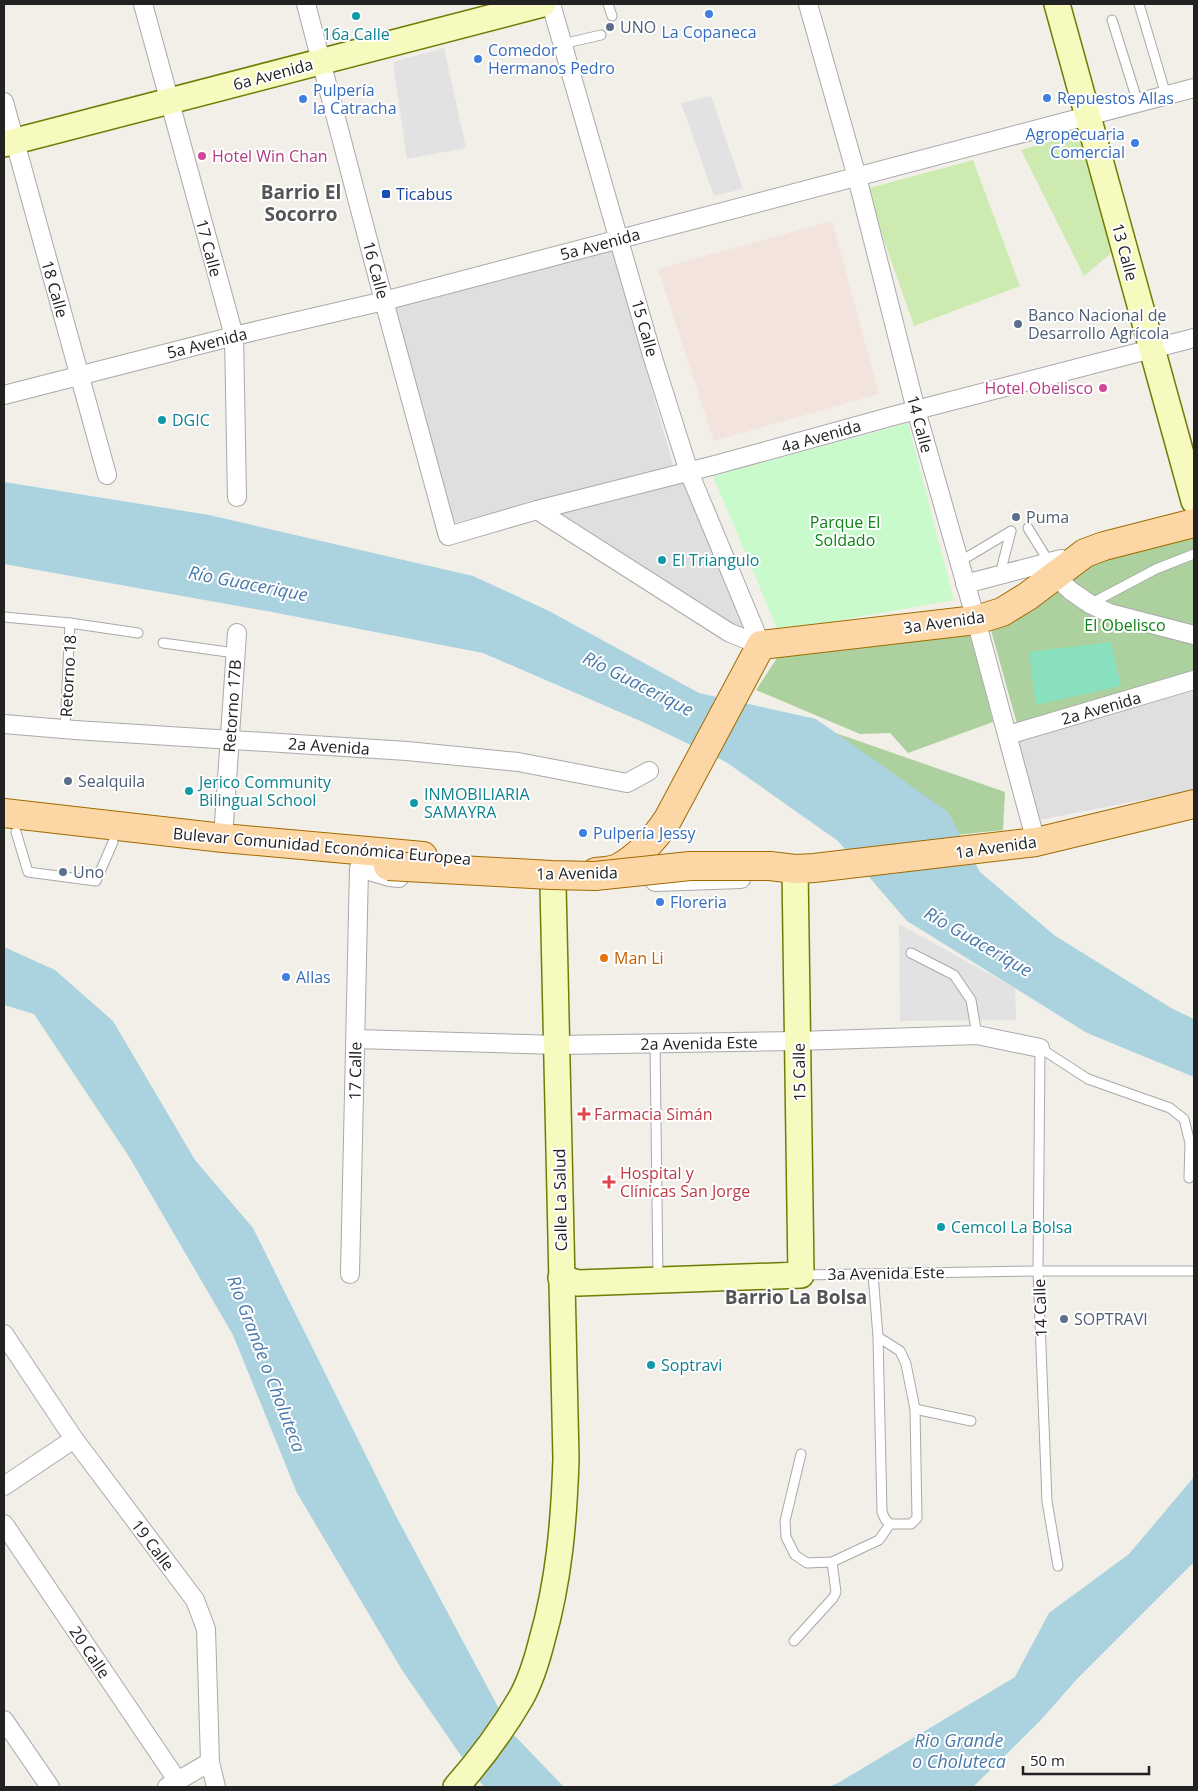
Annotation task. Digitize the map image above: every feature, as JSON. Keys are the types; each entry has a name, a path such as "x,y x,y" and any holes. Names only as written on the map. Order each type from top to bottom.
{"main road":[{"name":"6a Avenida","path":"9,142 543,4"},
{"name":"13 Calle","path":"1058,4 1151,349 1194,500"},
{"name":"3a Avenida","path":"755,656 976,620 1002,612 1028,596 1052,569 1085,553 1104,546 1194,523"},
{"path":"553,886 559,877 567,874 608,871 619,867 640,852 659,832 668,819 755,656"},
{"name":"1a Avenida","path":"359,868 388,866 595,876 690,866 793,868 1028,844 1194,804"},
{"name":"Bulevar Comunidad Económica Europea","path":"8,825 223,838 535,865 569,866 616,860 640,852"},
{"name":"Bulevar Comunidad Económica Europea","path":"8,825 114,842 359,868"},
{"name":"15 Calle","path":"793,868 798,1041 801,1275"},
{"name":"Calle La Salud","path":"456,1787 501,1730 522,1696 536,1664 557,1574 564,1515 567,1285 557,1045 553,886"},
{"name":"3a Avenida Este","path":"567,1285 801,1275"}],"street":[{"name":"17 Calle","path":"143,4 234,336 237,497"},
{"name":"16 Calle","path":"306,4 448,536"},
{"name":"15 Calle","path":"550,4 652,355 689,472 755,656"},
{"name":"14 Calle","path":"808,4 857,177 916,410 1008,735 1028,844"},
{"name":"5a Avenida","path":"4,395 234,336 384,301 1194,88"},
{"name":"18 Calle","path":"4,102 9,142 107,475"},
{"name":"4a Avenida","path":"448,536 538,510 689,472 916,410 1194,338"},
{"name":"3a Avenida","path":"538,510 730,633 755,656"},
{"path":"965,584 1000,574 1052,569 1071,591 1090,604 1109,613 1194,636"},
{"name":"Retorno 17B","path":"223,838 237,633"},
{"name":"2a Avenida","path":"1008,735 1194,680"},
{"name":"2a Avenida","path":"4,724 407,751 518,762 627,783 649,771"},
{"name":"17 Calle","path":"350,1274 359,868"},
{"name":"Bulevar Comunidad Económica Europea","path":"359,868 389,878 553,886"},
{"name":"1a Avenida","path":"553,886 769,878 793,868"},
{"name":"2a Avenida Este","path":"356,1039 557,1045 977,1036 1040,1048"},
{"name":"19 Calle","path":"4,1334 74,1439 194,1600 206,1629 210,1762 216,1787"},
{"path":"4,1486 74,1439"},
{"name":"20 Calle","path":"4,1524 172,1784"},
{"path":"4,1720 50,1787"},
{"path":"172,1784 210,1762"}],"lane":[{"path":"608,4 612,16"},
{"path":"1139,4 1166,95"},
{"path":"1112,20 1138,103"},
{"path":"562,44 601,34"},
{"path":"1028,528 1052,569"},
{"path":"959,562 1011,531 1000,574"},
{"path":"1090,604 1156,568 1194,554"},
{"path":"4,617 70,623 138,633"},
{"name":"Retorno 18","path":"65,729 70,623"},
{"path":"163,643 235,653"},
{"path":"8,825 28,872 96,881 114,842"},
{"path":"911,953 954,975 971,1000 977,1036"},
{"path":"655,1043 658,1281"},
{"path":"1040,1048 1088,1079 1170,1108 1184,1119 1190,1143 1189,1178"},
{"name":"14 Calle","path":"1040,1048 1038,1271 1047,1501 1058,1566"},
{"name":"3a Avenida Este","path":"801,1275 1038,1271 1194,1271"},
{"path":"872,1274 878,1336 882,1512 890,1524 911,1524 917,1518 915,1409 906,1364 900,1351 878,1336"},
{"path":"915,1409 971,1421"},
{"path":"801,1454 785,1521 786,1537 795,1555 806,1563 832,1562 879,1540 890,1524"},
{"path":"794,1641 836,1592 832,1562"}],"shaded area":[{"path":"444,48 466,148 407,159 393,62"},
{"path":"711,96 743,189 714,196 681,103"},
{"path":"832,221 879,394 714,441 658,269"},
{"path":"612,246 674,469 449,524 384,306"},
{"path":"689,472 761,645 537,510"},
{"path":"1194,691 1194,790 1039,820 1016,739"},
{"path":"899,924 1015,988 1016,1020 900,1021"}],"green space":[{"path":"1086,131 1115,250 1084,276 1021,150"},
{"path":"973,160 1020,286 914,326 866,189"},
{"name":"Parque El Soldado","path":"908,423 954,600 778,631 713,476"},
{"name":"El Obelisco","path":"1194,524 1194,673 1019,731 985,609"},
{"path":"970,628 993,722 908,753 890,733 860,734 756,690 779,655"},
{"path":"1111,642 1121,686 1036,705 1029,652"},
{"path":"764,708 1005,792 1003,830 928,838 774,734"}],"water":[{"name":"Río Guacerique","path":"4,482 209,515 473,576 549,611 699,693 816,719 948,812 980,872 1054,935 1171,1008 1194,1019 1194,1077 1087,1033 907,921 838,841 726,762 645,723 483,653 272,612 4,564"},
{"name":"Río Grande o Choluteca","path":"4,947 55,970 113,1021 195,1160 253,1228 396,1516 512,1733 564,1787 485,1787 477,1779 402,1670 297,1493 233,1335 128,1155 34,1014 4,1005"},
{"name":"Rio Grande o Choluteca","path":"1194,1477 1194,1562 1077,1679 1040,1721 973,1787 828,1787 838,1783 1015,1677 1049,1613 1129,1554"}],"place":[{"name":"La Copaneca","path":"709,14"},
{"name":"16a Calle","path":"356,16"},
{"name":"UNO","path":"610,27"},
{"name":"Comedor Hermanos Pedro","path":"478,59"},
{"name":"Repuestos Allas","path":"1047,98"},
{"name":"Pulpería la Catracha","path":"303,99"},
{"name":"Agropecuaria Comercial","path":"1135,143"},
{"name":"Hotel Win Chan","path":"202,156"},
{"name":"Ticabus","path":"386,194"},
{"name":"Banco Nacional de Desarrollo Agrícola","path":"1018,324"},
{"name":"Hotel Obelisco","path":"1103,388"},
{"name":"DGIC","path":"162,420"},
{"name":"Puma","path":"1016,517"},
{"name":"El Triangulo","path":"662,560"},
{"name":"Sealquila","path":"68,781"},
{"name":"Jerico Community Bilingual School","path":"189,791"},
{"name":"INMOBILIARIA SAMAYRA","path":"414,803"},
{"name":"Pulpería Jessy","path":"583,833"},
{"name":"Uno","path":"63,872"},
{"name":"Floreria","path":"660,902"},
{"name":"Man Li","path":"604,958"},
{"name":"Allas","path":"286,977"},
{"name":"Farmacia Simán","path":"584,1114"},
{"name":"Hospital y Clínicas San Jorge","path":"609,1182"},
{"name":"Cemcol La Bolsa","path":"941,1227"},
{"name":"SOPTRAVI","path":"1064,1319"},
{"name":"Soptravi","path":"651,1365"}],"district":[{"name":"Barrio El Socorro","path":"301,203"},
{"name":"Barrio La Bolsa","path":"796,1297"}]}
